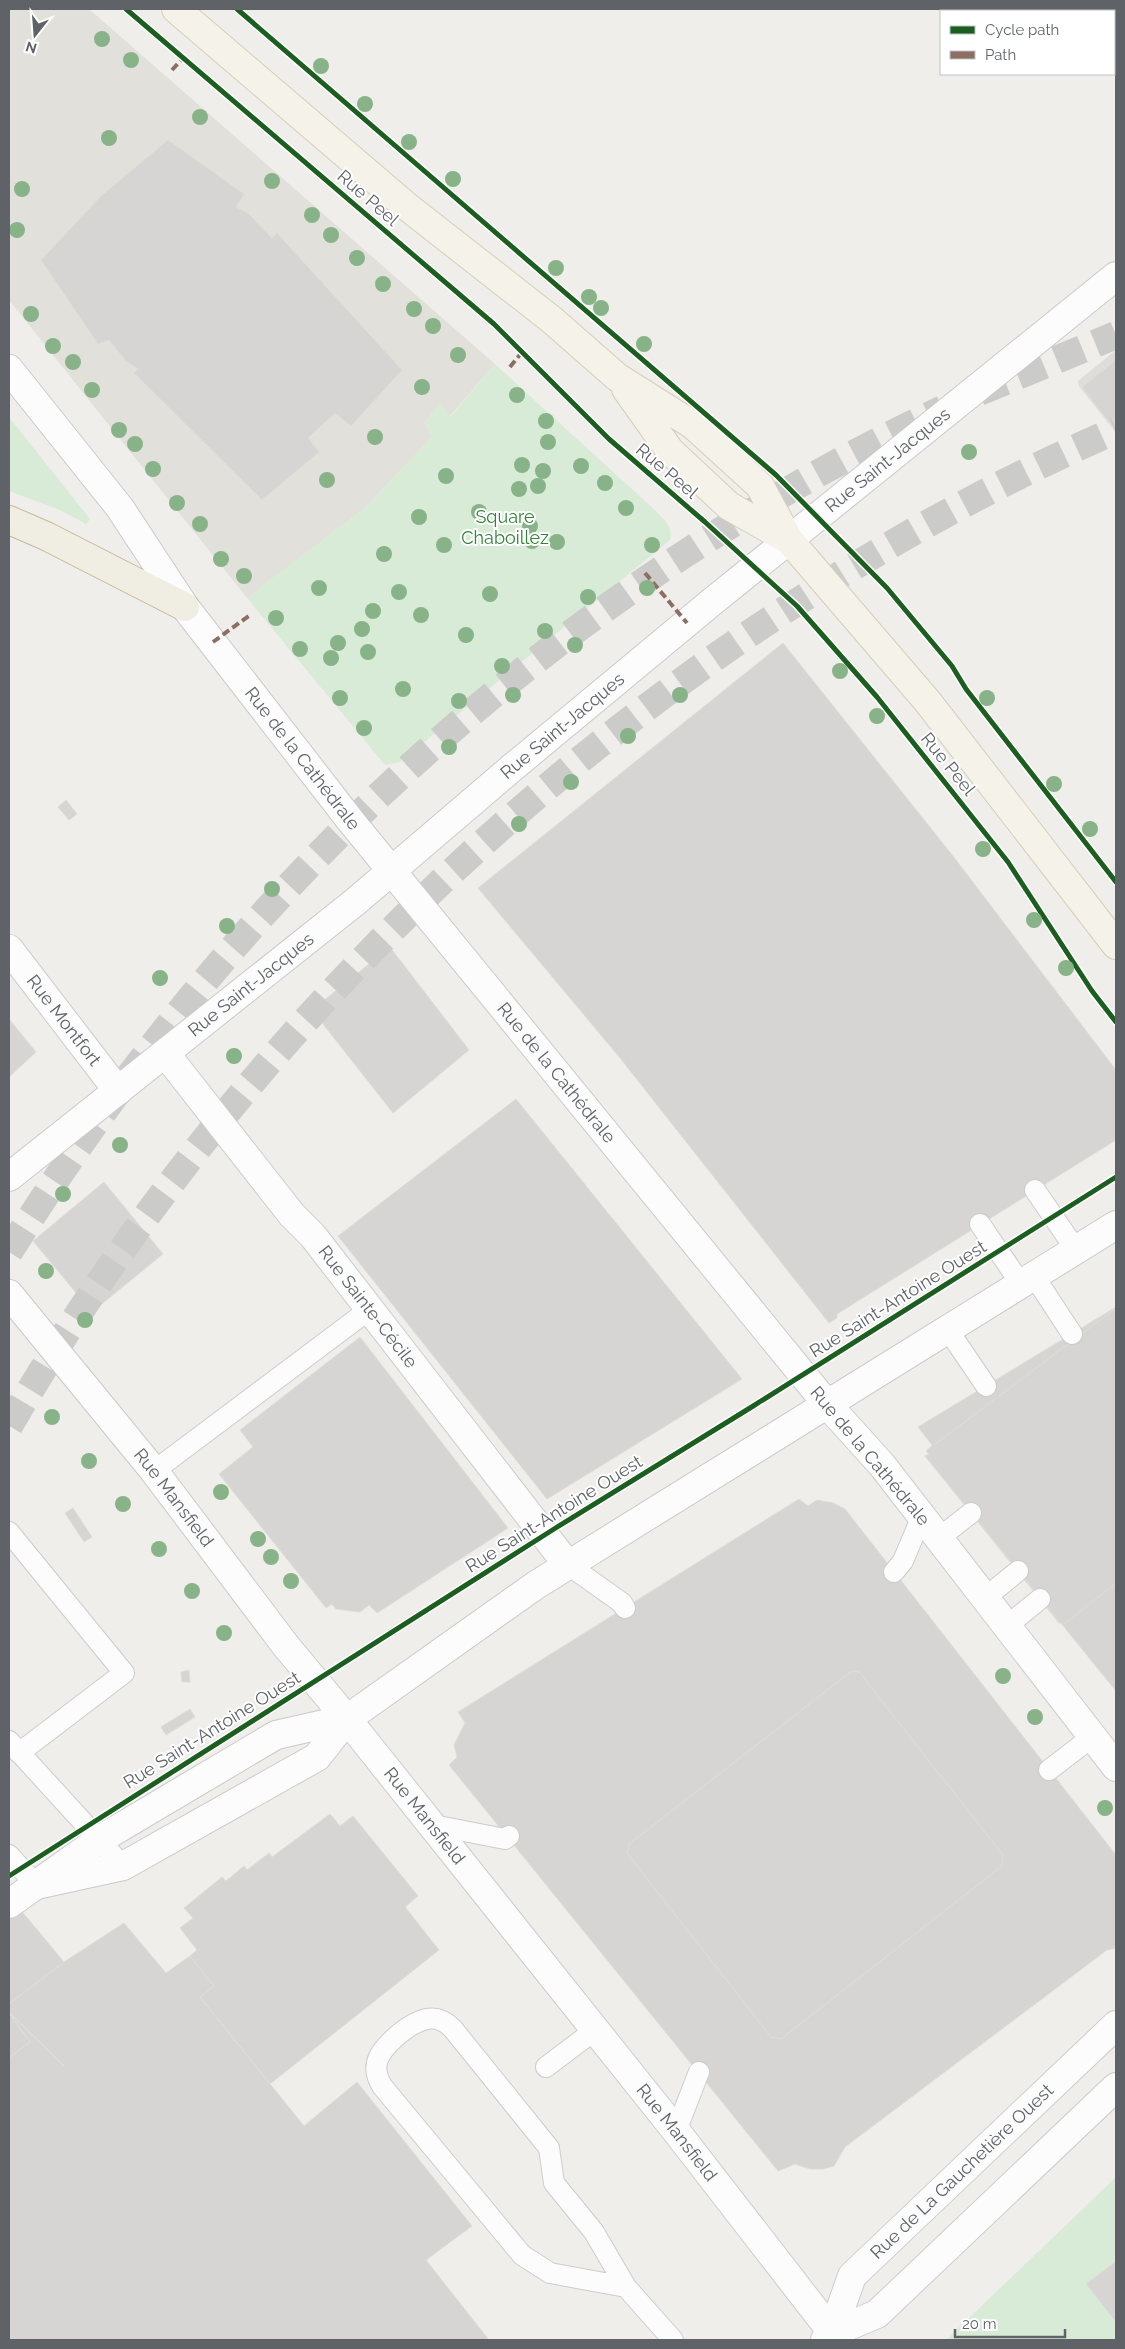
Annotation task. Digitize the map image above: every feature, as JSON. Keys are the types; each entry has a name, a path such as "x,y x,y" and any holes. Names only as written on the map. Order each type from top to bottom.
{"highway":[{"path":"9,520 55,540 185,607"}],"main road":[{"name":"Rue Peel","path":"176,9 405,205 552,320 617,377 692,425 760,486 789,540 928,702 1116,945"},
{"name":"Rue Saint-Jacques","path":"9,1177 392,870 513,767 789,540 1116,276"},
{"name":"Rue de la Cathédrale","path":"9,369 120,508 185,607 392,870 802,1376 872,1452 1116,1767"},
{"name":"Rue Peel","path":"617,377 670,451 729,506 789,540"},
{"name":"Rue Montfort","path":"9,949 118,1091"},
{"name":"Rue Sainte-Cécile","path":"164,1053 292,1215 313,1236 567,1564"},
{"name":"Rue Saint-Antoine Ouest","path":"36,1885 123,1866 317,1757 347,1719 567,1564 1116,1225"},
{"name":"Rue Mansfield","path":"9,1294 154,1471 286,1646 433,1825 676,2131 832,2338"},
{"name":"Rue Saint-Antoine Ouest","path":"9,1904 99,1840 276,1735 347,1719"},
{"name":"Rue de La Gauchetière Ouest","path":"832,2338 852,2276 1116,2025"},
{"path":"832,2338 877,2314 1116,2087"}],"lane":[{"path":"1035,1190 1076,1250"},
{"path":"980,1224 1072,1334"},
{"path":"154,1471 370,1309"},
{"path":"948,1330 986,1386"},
{"path":"940,1538 971,1513"},
{"path":"894,1572 903,1561 922,1516"},
{"path":"9,1532 124,1673 14,1747 123,1866"},
{"path":"567,1564 622,1603 625,1608"},
{"path":"986,1597 1018,1571"},
{"path":"1008,1626 1040,1599"},
{"path":"1049,1770 1092,1737"},
{"path":"433,1825 505,1840 509,1836"},
{"path":"9,1855 36,1885"},
{"path":"626,2287 555,2275 540,2268 522,2255 378,2080 376,2065 378,2057 387,2045 410,2026 426,2018 441,2020 453,2028 549,2148 554,2183 594,2232 626,2287 673,2340"},
{"path":"546,2067 595,2030"},
{"path":"676,2131 699,2072"}],"shaded area":[{"path":"9,9 89,9 495,364 450,416 440,404 424,423 433,436 364,509 247,598 9,300"},
{"path":"1116,350 1116,433 1079,386 1078,381"}],"green space":[{"name":"Square Chaboillez","path":"495,364 657,512 669,527 670,540 400,762 385,765 247,598 364,509 432,437 424,423 440,403 451,416"},
{"path":"9,417 90,519 86,524 60,510 9,491"},
{"path":"1116,2177 1116,2261 1087,2284 1116,2322 1116,2340 946,2340"}],"building":[{"path":"168,140 244,194 236,207 249,214 272,238 277,233 402,370 351,426 335,413 308,438 319,452 262,500 134,373 138,369 126,361 109,340 98,344 41,260 101,196"},
{"path":"1116,360 1116,431 1082,387"},
{"path":"783,643 953,856 1116,1070 1116,1140 837,1314 837,1318 829,1323 620,1058 478,888"},
{"path":"66,800 77,814 69,820 58,807"},
{"path":"390,947 469,1050 393,1113 312,1010"},
{"path":"9,1019 36,1052 9,1077"},
{"path":"516,1099 742,1379 547,1499 338,1236"},
{"path":"104,1182 163,1254 92,1312 33,1241"},
{"path":"1116,1307 1116,1691 925,1456 929,1454 926,1451 932,1445 918,1427"},
{"path":"1113,1310 1116,1312 1116,1583 1064,1624 1059,1623 925,1456 929,1454 926,1451"},
{"path":"360,1337 508,1528 377,1613 369,1605 360,1612 336,1609 332,1604 326,1608 219,1474 253,1447 240,1430"},
{"path":"799,1499 808,1506 817,1500 833,1503 845,1509 1116,1855 1116,1948 1107,1950 845,2147 834,2166 823,2169 810,2169 795,2164 778,2171 449,1765 457,1757 454,1745 465,1723 458,1712"},
{"path":"73,1508 92,1537 84,1542 65,1513"},
{"path":"189,1670 190,1682 182,1682 181,1672"},
{"path":"852,1671 859,1672 1003,1855 1002,1866 781,2039 771,2037 627,1853 629,1844"},
{"path":"190,1709 195,1717 166,1735 161,1727"},
{"path":"330,1814 340,1826 353,1816 418,1896 405,1907 439,1950 270,2084 200,1997 214,1986 190,1956 197,1950 180,1928 193,1918 184,1908 222,1877 226,1881 244,1866 247,1870 269,1853 272,1857"},
{"path":"9,1896 64,1962 9,2004"},
{"path":"124,1923 166,1973 190,1956 214,1986 200,1997 304,2126 357,2082 472,2226 426,2260 489,2340 9,2340 9,2058 30,2042 9,2013 9,2004 64,1962"},
{"path":"9,2013 30,2042 9,2058"},
{"path":"1116,2261 1116,2322 1086,2284"}],"tunnel":[{"path":"979,392 1116,335"},
{"path":"9,1252 99,1117 197,991 302,873 414,763 535,661 663,568 799,484 943,409"},
{"path":"9,1426 110,1267 223,1117 349,974 484,842 630,720 785,610 947,513 1116,430"}],"tram line":[{"path":"9,2012 64,2066"}],"marked path":[{"path":"172,70 183,58"},
{"path":"510,367 522,352"},
{"path":"645,573 687,623"},
{"path":"213,642 250,615"}],"cycle path":[{"path":"126,9 494,324 609,439 705,522 797,606 877,697 1008,862 1092,991 1116,1022"},
{"path":"237,9 776,475 887,588 952,666 966,689 1116,882"},
{"path":"9,1876 554,1529 1116,1177"}]}
